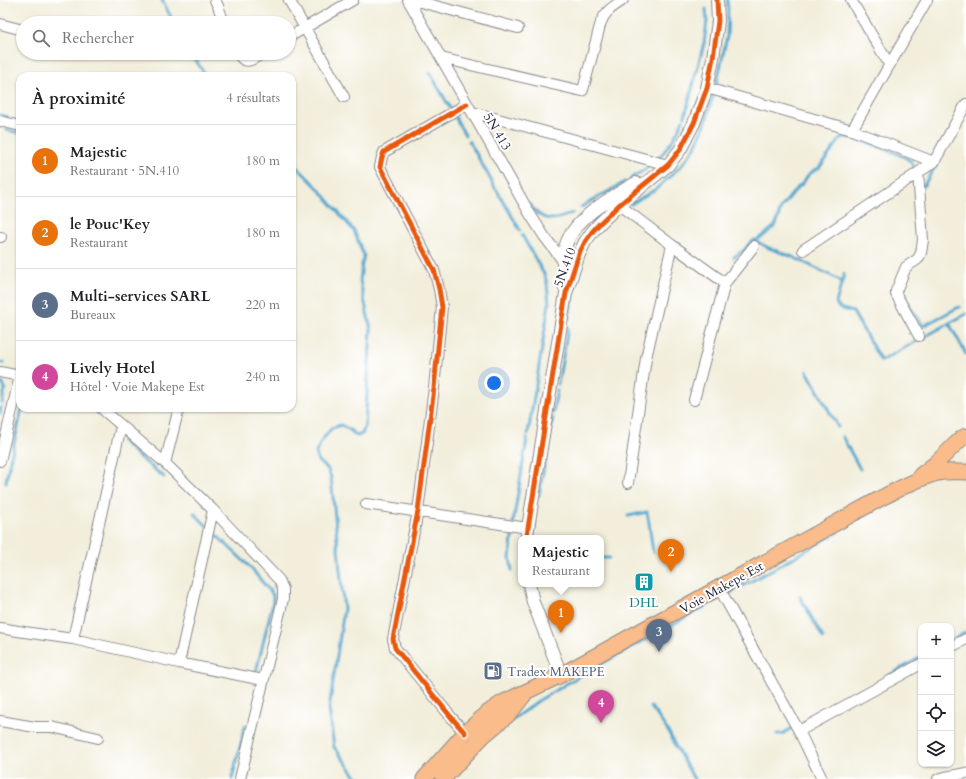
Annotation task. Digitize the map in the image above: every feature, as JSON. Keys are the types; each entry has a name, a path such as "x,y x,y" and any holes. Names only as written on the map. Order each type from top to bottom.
{"main road":[{"path":"914,481 966,436"},
{"path":"914,481 938,473 966,472"},
{"name":"Voie Makepe Est","path":"424,779 465,733 502,703 561,675 914,481"},
{"name":"Voie Makepe Est","path":"443,779 483,736 509,714 527,691"}],"street":[{"path":"215,0 222,16"},
{"path":"289,0 344,97"},
{"path":"296,33 352,0"},
{"name":"5N 413","path":"408,0 530,214 563,261 575,267"},
{"path":"413,0 518,28"},
{"path":"441,58 582,91 604,15 624,0"},
{"name":"5N.410","path":"528,533 566,293 575,267 592,232 615,202 664,168 680,150 694,124 707,88 713,58 718,21 718,0"},
{"path":"851,0 889,64"},
{"path":"852,130 927,0"},
{"path":"0,24 16,28"},
{"path":"707,88 852,130 934,162"},
{"path":"803,250 934,162 966,104"},
{"path":"465,733 396,648 393,639 418,511 434,388 442,307 434,270 380,167 380,162 384,152 470,108 664,168"},
{"path":"0,121 16,125"},
{"path":"918,172 923,240 921,254 918,259 906,267 896,294 919,336"},
{"path":"566,293 563,261 565,248 570,236 579,223 593,210 615,202 725,283"},
{"path":"628,483 646,358 672,245"},
{"path":"694,400 725,283 754,246"},
{"path":"0,372 16,375"},
{"path":"0,461 16,393"},
{"path":"105,412 165,463 214,510 278,580 283,589 283,599 240,779"},
{"path":"165,463 178,412"},
{"path":"73,639 121,426"},
{"path":"366,504 418,511 528,533"},
{"path":"179,663 214,510"},
{"path":"530,587 533,602 561,675"},
{"path":"719,588 799,731 822,779"},
{"path":"0,628 73,639 263,680"},
{"path":"954,645 966,639"},
{"path":"799,731 918,666"},
{"path":"0,720 35,727 52,727 98,738"},
{"path":"938,779 945,776 966,773"}],"waterway":[{"path":"162,0 170,16"},
{"path":"716,87 727,36 727,0"},
{"path":"685,116 704,43 707,21 706,9"},
{"path":"196,60 203,72"},
{"path":"430,73 450,108"},
{"path":"631,204 656,189 680,167 694,149 705,124 713,96"},
{"path":"0,115 8,117"},
{"path":"454,115 460,126"},
{"path":"657,160 672,141 683,120"},
{"path":"461,128 465,135"},
{"path":"7,130 16,132"},
{"path":"734,257 744,250 750,243 762,237 775,226 781,208 809,174 819,168 842,137 866,142 898,154 910,161 914,168 914,173"},
{"path":"469,141 491,180"},
{"path":"923,186 936,165"},
{"path":"296,166 318,188 354,231 364,256 360,281 371,330 365,426 362,434 357,436 341,425 332,428 322,440 316,452 318,461 327,468 331,477 344,609 329,709 334,747 355,775 360,779"},
{"path":"630,179 647,168"},
{"path":"491,181 495,188"},
{"path":"581,207 625,182"},
{"path":"496,189 520,230"},
{"path":"530,204 534,210 548,219 559,218 572,213"},
{"path":"522,235 545,276 549,304 528,434"},
{"path":"754,240 842,281"},
{"path":"844,274 836,303 839,308 853,312 881,361 966,314"},
{"path":"569,318 575,284"},
{"path":"900,290 923,326 959,307"},
{"path":"949,323 966,354"},
{"path":"558,384 568,328"},
{"path":"0,362 4,363"},
{"path":"807,371 838,427"},
{"path":"0,383 3,384 5,389 2,403"},
{"path":"553,413 557,390"},
{"path":"0,413 1,407"},
{"path":"12,453 21,412"},
{"path":"539,495 553,418"},
{"path":"842,436 860,469"},
{"path":"513,523 527,439"},
{"path":"122,441 164,477"},
{"path":"6,482 11,456"},
{"path":"628,516 647,512 653,552"},
{"path":"194,513 207,526"},
{"path":"533,534 535,522"},
{"path":"512,570 510,558 513,528"},
{"path":"211,530 250,567 273,595 273,602 256,672"},
{"path":"725,596 837,533"},
{"path":"604,558 609,558"},
{"path":"800,597 823,638"},
{"path":"513,719 538,701 576,678 719,599"},
{"path":"954,639 966,632"},
{"path":"890,675 918,659"},
{"path":"809,720 861,690"},
{"path":"651,707 668,731 694,779"},
{"path":"232,779 245,726"},
{"path":"777,734 782,734 792,728"}],"cycle path":[{"path":"527,535 566,293 579,254 585,242 600,223 619,205 668,165 680,150 694,123 707,88 718,21 717,0"},
{"path":"465,733 395,648 393,639 418,511 434,388 442,307 434,270 380,167 384,152 467,104"}],"place":[{"name":"le Pouc'Key","path":"671,572"},
{"name":"DHL","path":"644,582"},
{"name":"Majestic","path":"561,633"},
{"name":"Multi-services SARL","path":"659,652"},
{"name":"Tradex MAKEPE","path":"493,671"},
{"name":"Lively Hotel","path":"601,723"}]}
